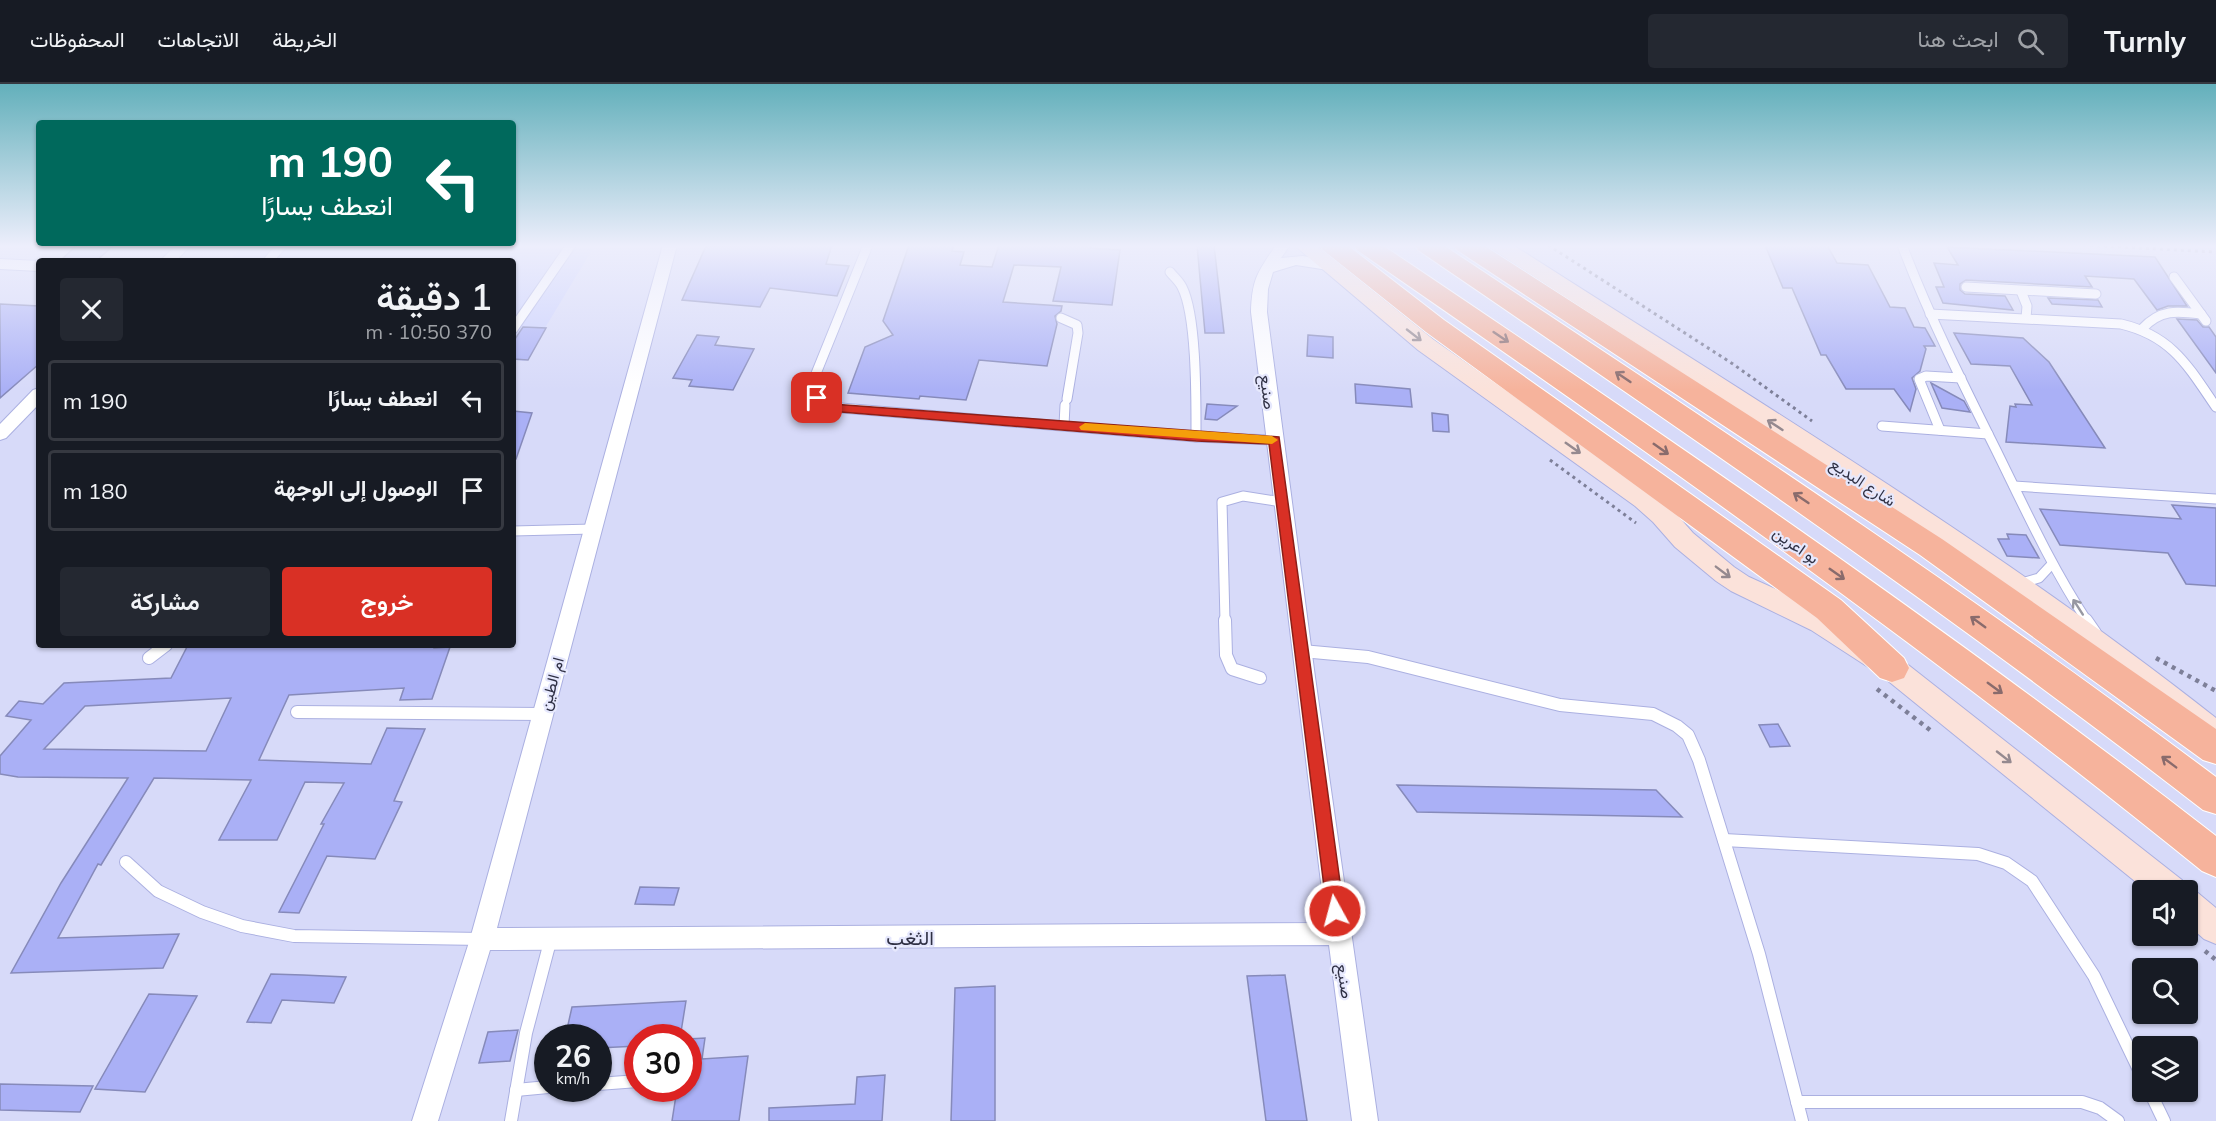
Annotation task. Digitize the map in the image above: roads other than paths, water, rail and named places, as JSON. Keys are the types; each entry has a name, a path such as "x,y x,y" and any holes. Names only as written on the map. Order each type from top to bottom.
{"highway":[{"path":"1387,293 1820,602 1892,668"},
{"name":"بو اعرين","path":"1437,293 1552,372 1941,648 2063,737 2216,859"},
{"path":"1498,293 1882,553 2094,705 2216,798"},
{"path":"1541,293 1931,547 2216,749"}],"main road":[{"name":"شارع البديع","path":"1573,293 1856,477 2015,584 2106,648 2216,735"},
{"path":"1892,668 2157,880"},
{"path":"2198,913 2216,928"}],"street":[{"name":"ام الطين","path":"426,1121 482,939 657,293"},
{"name":"صنيع","path":"1259,293 1259,312 1274,440 1338,934 1365,1121"},
{"path":"0,434 36,397"},
{"name":"الثغب","path":"482,939 1338,934"}],"lane":[{"path":"516,324 538,293"},
{"path":"848,293 811,386 817,398 829,407 1274,440"},
{"path":"1184,293 1188,309 1197,414 1196,436"},
{"path":"1922,293 2052,564 2076,605 2106,648"},
{"path":"2022,293 2027,306 2026,318"},
{"path":"2081,293 2096,294"},
{"path":"2142,328 2150,318 2160,312 2204,317 2186,293"},
{"path":"1930,314 2121,324 2142,328 2169,343 2216,407"},
{"path":"1061,318 1077,325 1078,333 1064,425"},
{"path":"1940,430 1919,379 1926,375 1961,378"},
{"path":"1882,426 1988,434"},
{"path":"2014,486 2216,499"},
{"path":"1260,678 1232,669 1226,655 1222,502 1228,497 1238,496 1282,502"},
{"path":"516,531 593,529"},
{"path":"2015,584 2039,578 2052,564"},
{"path":"149,658 161,648"},
{"path":"1302,651 1368,657 1560,705 1601,711 1639,712 1663,718 1688,735 1695,747 1759,954 1802,1121"},
{"path":"297,712 543,714"},
{"path":"1724,840 1978,854 2006,863 2032,881 2094,976 2132,1056"},
{"path":"126,862 158,891 202,912 242,926 294,936 482,939"},
{"path":"511,1121 526,1033 551,938"},
{"path":"516,1090 534,1088"},
{"path":"1797,1102 2082,1102 2100,1108 2118,1121"},
{"path":"2155,1102 2164,1121"}]}
